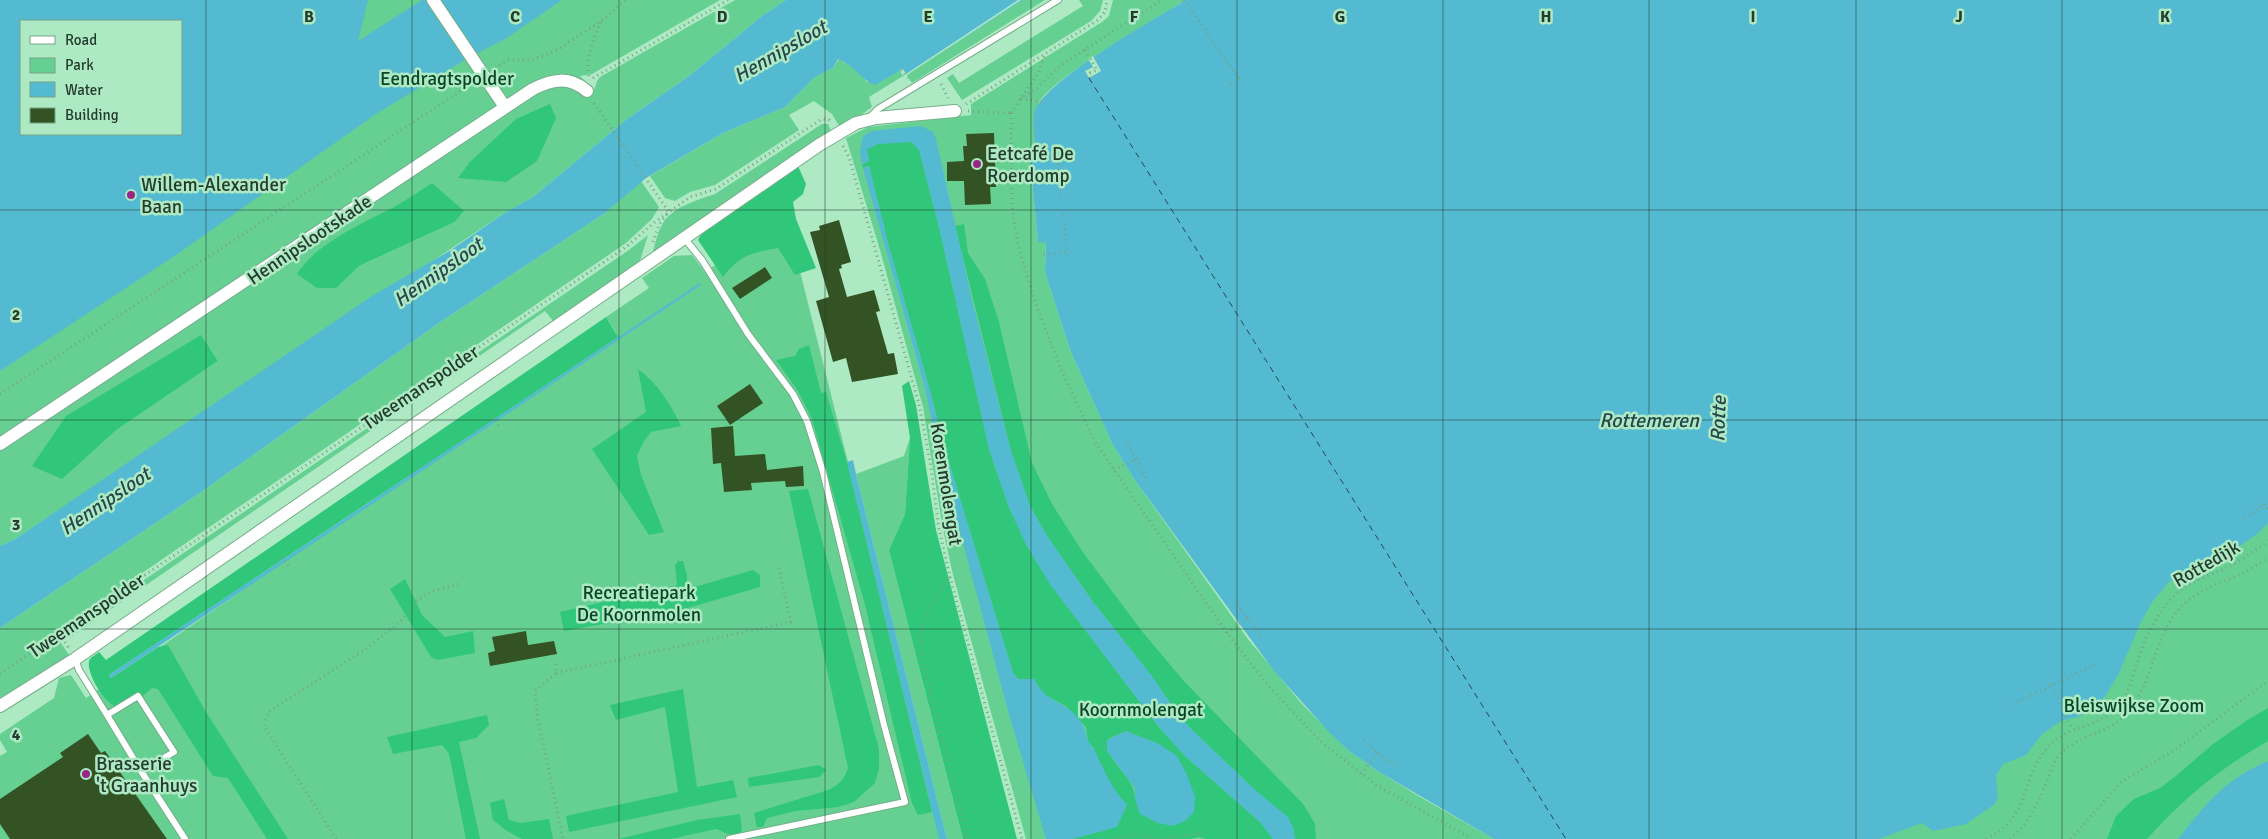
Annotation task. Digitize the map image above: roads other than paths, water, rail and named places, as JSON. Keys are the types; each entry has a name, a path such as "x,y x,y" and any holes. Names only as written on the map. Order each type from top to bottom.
{"street":[{"path":"433,0 505,107"},
{"name":"Hennipslootskade","path":"0,444 505,107 546,82 562,79 588,86"},
{"name":"Tweemanspolder","path":"0,706 75,659 686,239 802,157 856,123 955,111"}],"lane":[{"path":"867,121 878,109 1058,0"},
{"path":"686,239 702,260 748,334 793,394 807,421 823,472 884,725 905,802 729,839"},
{"name":"Tweemanspolder","path":"75,659 79,670 185,839"},
{"path":"108,715 138,696 174,752 141,770"}],"water":[{"name":"Willem-Alexander Baan","path":"0,0 368,0 358,41 422,0 562,0 505,39 463,61 376,114 176,255 0,371"},
{"name":"Hennipsloot","path":"786,0 1023,0 903,77 899,71 875,85 838,59 833,68 815,77 785,107 723,133 646,178 605,213 439,323 197,495 0,628 0,546 17,538 372,296 451,250 506,212 533,197 627,119 689,76 762,16"},
{"name":"Rottemeren","path":"1186,0 2268,0 2268,523 2257,534 2234,550 2191,569 2169,582 2152,602 2140,624 2118,675 2106,695 2094,709 2078,717 2061,721 2042,734 2026,755 2003,764 1996,776 1998,797 1995,804 1966,824 1933,831 1922,823 1879,839 1494,839 1379,772 1349,751 1329,732 1274,671 1134,479 1112,443 1070,350 1045,272 1046,243 1038,242 1030,160 1037,160 1034,114 1041,101 1077,69 1126,36"},
{"path":"921,126 933,132 936,139 972,300 1011,451 1030,506 1047,536 1093,602 1151,675 1176,711 1189,727 1256,791 1288,817 1295,839 1273,839 1260,822 1185,756 1159,727 1050,584 1027,546 1008,505 989,449 940,231 919,150 912,142 878,144 867,149 869,161 862,164 860,152 863,136 872,131"},
{"path":"869,166 889,247 947,456 1013,673 1018,679 1034,679 1044,693 1065,706 1081,722 1088,741 1108,778 1116,792 1127,805 1117,827 1072,839 1046,839 1010,718 940,458 925,388 863,168"},
{"path":"700,283 701,285 111,678 109,675"},
{"path":"853,460 947,839 939,839 847,462"},
{"path":"1126,731 1159,744 1177,756 1187,775 1195,797 1194,812 1185,821 1173,826 1158,823 1140,814 1135,799 1135,788 1107,751 1107,740"},
{"path":"2268,761 2268,839 2178,839 2217,794 2239,776"}],"place":[{"name":"Eetcafé De Roerdomp","path":"977,164"},
{"name":"Willem-Alexander Baan","path":"131,195"},
{"name":"Brasserie 't Graanhuys","path":"86,774"}],"park label":[{"name":"Eendragtspolder","path":"447,78"},
{"name":"Recreatiepark De Koornmolen","path":"639,603"},
{"name":"Bleiswijkse Zoom","path":"2134,705"},
{"name":"Koornmolengat","path":"1141,709"}],"water label":[{"name":"Rotte","path":"1718,419"}]}
